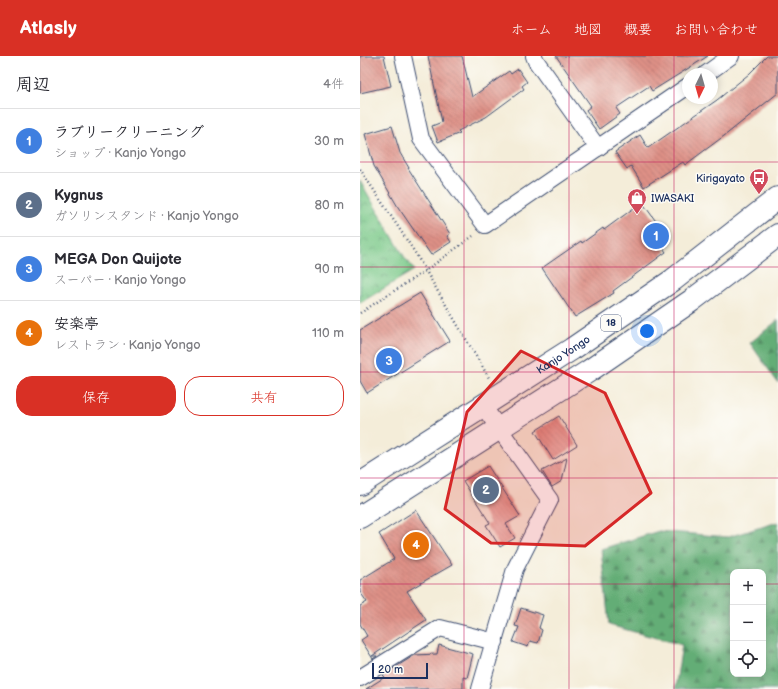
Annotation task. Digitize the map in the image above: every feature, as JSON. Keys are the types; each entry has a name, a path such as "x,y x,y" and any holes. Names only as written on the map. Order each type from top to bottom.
{"main road":[{"name":"Kanjo Yongo","path":"360,484 572,349 673,280 778,198"},
{"name":"18","path":"360,517 589,371 691,301 778,235"}],"street":[{"path":"403,56 421,139 485,225 682,90"},
{"path":"534,56 536,61 598,148"},
{"path":"714,68 728,57"},
{"path":"480,689 495,642 515,569 550,500 483,406"},
{"path":"360,678 440,628 495,642"}],"path":[{"path":"360,169 425,271 490,381"},
{"path":"360,313 425,271 478,233 485,225"}],"highlighted area":[{"path":"521,351 605,393 651,493 585,546 491,543 445,509 467,412"}],"green space":[{"path":"360,181 405,258 414,270 360,303"},
{"path":"778,320 778,383 750,343"},
{"path":"778,522 778,689 675,689 682,645 609,625 601,549 659,531 728,537"}],"building":[{"path":"360,56 384,56 391,86 360,93"},
{"path":"428,56 462,56 472,97 509,71 511,74 518,69 527,82 522,86 524,89 486,117 458,131 460,133 438,142 432,126 442,122"},
{"path":"556,56 708,56 689,68 682,68 682,72 652,91 649,86 616,108 620,114 599,129 586,110 591,106"},
{"path":"767,56 778,56 778,93 685,165 683,162 644,187 631,166 627,169 615,152 640,135 648,148 711,104 718,104 718,99 749,74"},
{"path":"392,126 400,153 408,168 450,234 447,236 451,242 431,255 398,207 374,166 365,134"},
{"path":"642,202 668,238 660,244 666,252 613,291 614,293 575,317 542,268 581,241 582,243 603,228 604,230"},
{"path":"420,293 450,341 367,393 360,381 360,330"},
{"path":"559,416 577,445 553,460 535,431"},
{"path":"567,458 562,481 552,487 542,471"},
{"path":"488,466 520,516 506,524 515,538 500,547 486,525 490,523 463,481"},
{"path":"416,510 452,565 407,591 426,620 372,656 377,656 373,659 361,640 367,636 360,624 360,606 367,602 360,592 360,580 394,559 379,534"},
{"path":"521,608 543,615 539,628 542,630 538,643 530,641 528,647 513,642 519,627 515,626"},
{"path":"439,645 473,654 467,678 463,677 463,689 366,689 385,677 383,675 415,655 437,654"}],"place":[{"name":"Kirigayato","path":"759,195"},
{"name":"IWASAKI","path":"637,215"},
{"name":"ラブリークリーニング","path":"656,236"},
{"name":"MEGA Don Quijote","path":"389,361"},
{"name":"Kygnus","path":"486,490"},
{"name":"安楽亭","path":"416,545"}]}
